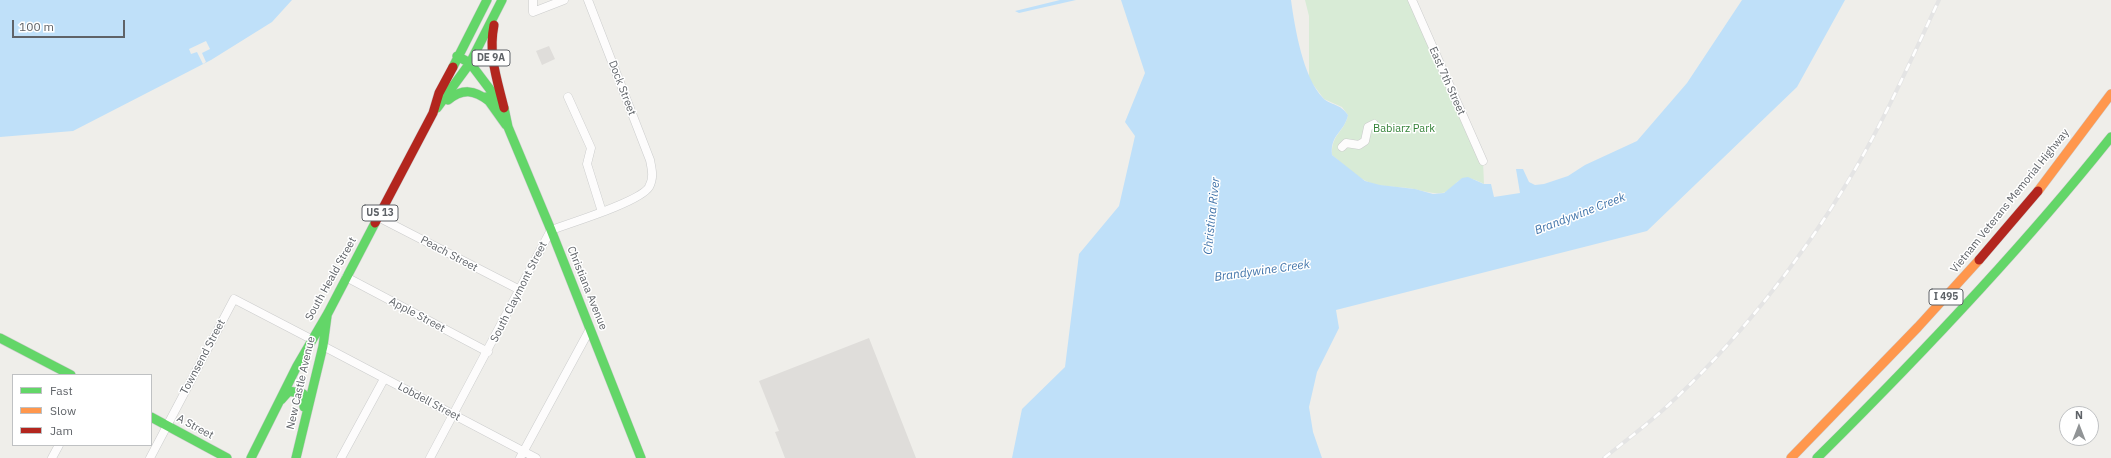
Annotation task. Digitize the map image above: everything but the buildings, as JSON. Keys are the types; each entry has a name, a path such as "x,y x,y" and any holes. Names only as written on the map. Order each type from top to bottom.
{"main road":[{"name":"South Heald Street","path":"433,112 439,93 457,56 488,0"},
{"name":"South Heald Street","path":"251,458 311,339 328,313 433,112 468,66 500,3"},
{"name":"DE 9A","path":"500,3 490,51 493,72 504,108"},
{"name":"Christiana Avenue","path":"457,56 468,66 504,108 508,127 551,230 641,458"},
{"name":"Christiana Avenue","path":"468,66 500,119 508,127"},
{"path":"2049,176 2083,122 2111,83"},
{"path":"433,112 455,93 466,90 477,92 489,101"},
{"name":"Vietnam Veterans Memorial Highway","path":"1791,458 1878,371 1961,281 2049,176 2111,94"},
{"name":"I 495","path":"1817,458 1964,309 2045,218 2111,137"},
{"path":"2045,218 2089,174 2111,146"},
{"name":"New Castle Avenue","path":"296,458 323,346 328,313"},
{"path":"0,338 69,374"},
{"path":"281,400 288,391 295,391 303,394 304,420"},
{"name":"A Street","path":"152,418 227,458"}],"street":[{"path":"533,0 533,12 564,0"},
{"name":"Dock Street","path":"588,0 650,160 652,178"},
{"name":"East 7th Street","path":"1412,0 1483,161"},
{"path":"568,97 592,148 587,164 602,212"},
{"path":"1342,147 1346,143 1359,145 1365,141 1368,127 1374,124"},
{"name":"South Claymont Street","path":"430,458 488,352 551,230 602,212 644,193 652,178"},
{"name":"Peach Street","path":"378,217 520,290"},
{"name":"Apple Street","path":"346,277 488,352"},
{"name":"Townsend Street","path":"150,458 234,299 311,339"},
{"path":"522,455 590,329"},
{"name":"Lobdell Street","path":"323,346 453,414 522,455 536,458"},
{"path":"341,458 384,379"},
{"path":"52,458 58,446"}],"shaded area":[{"path":"549,46 555,59 542,65 536,51"},
{"path":"869,338 916,458 785,458 775,432 779,431 759,381"}],"green space":[{"name":"Babiarz Park","path":"1305,0 1409,0 1483,161 1484,184 1474,179 1462,179 1447,191 1441,193 1431,193 1408,188 1377,185 1357,176 1332,155 1334,142 1344,126 1348,115 1342,107 1324,99 1309,79 1309,16"}],"water":[{"path":"0,0 292,0 272,22 211,60 73,131 0,137"},
{"path":"1060,0 1076,0 1019,13 1015,11"},
{"path":"1121,0 1291,0 1301,52 1310,78 1316,89 1326,101 1339,106 1348,115 1344,126 1333,142 1332,155 1365,181 1380,185 1415,189 1433,194 1444,193 1462,178 1468,177 1484,184 1491,184 1494,197 1520,193 1516,169 1523,169 1529,182 1535,185 1544,184 1568,176 1585,165 1637,141 1687,83 1742,0 1845,0 1797,87 1647,231 1336,310 1339,328 1317,372 1309,407 1313,432 1322,458 1012,458 1022,409 1065,367 1079,254 1119,206 1135,136 1125,122 1145,73"}],"pier":[{"path":"206,41 210,49 202,53 206,62 203,64 197,52 191,54 189,49"}],"railway":[{"path":"1604,458 1656,416 1689,385 1740,330 1788,271 1831,209 1874,135 1897,90 1939,0"}],"traffic: fast":[{"path":"453,67 487,0"},
{"path":"437,108 470,63 502,0"},
{"path":"457,56 470,63 504,108 508,127 551,230 641,458"},
{"path":"448,100 453,96 468,92 484,97 489,101"},
{"path":"486,97 506,125"},
{"path":"1817,458 1894,381 2005,262 2111,137"},
{"path":"251,458 297,366 328,313 375,223"},
{"path":"296,458 323,346 327,316"},
{"path":"0,338 69,374"},
{"path":"281,400 289,391 303,394 304,407"},
{"path":"152,418 227,458"}],"traffic: slow":[{"path":"2038,191 2111,94"},
{"path":"1791,458 1918,327 1979,260"}],"traffic: jam":[{"path":"494,25 492,36 494,67 504,108"},
{"path":"375,223 433,113 439,93 453,67"},
{"path":"1979,260 2038,191"}],"water label":[{"name":"Brandywine Creek","path":"1580,214"},
{"name":"Christina River","path":"1212,216"},
{"name":"Brandywine Creek","path":"1262,271"}]}
